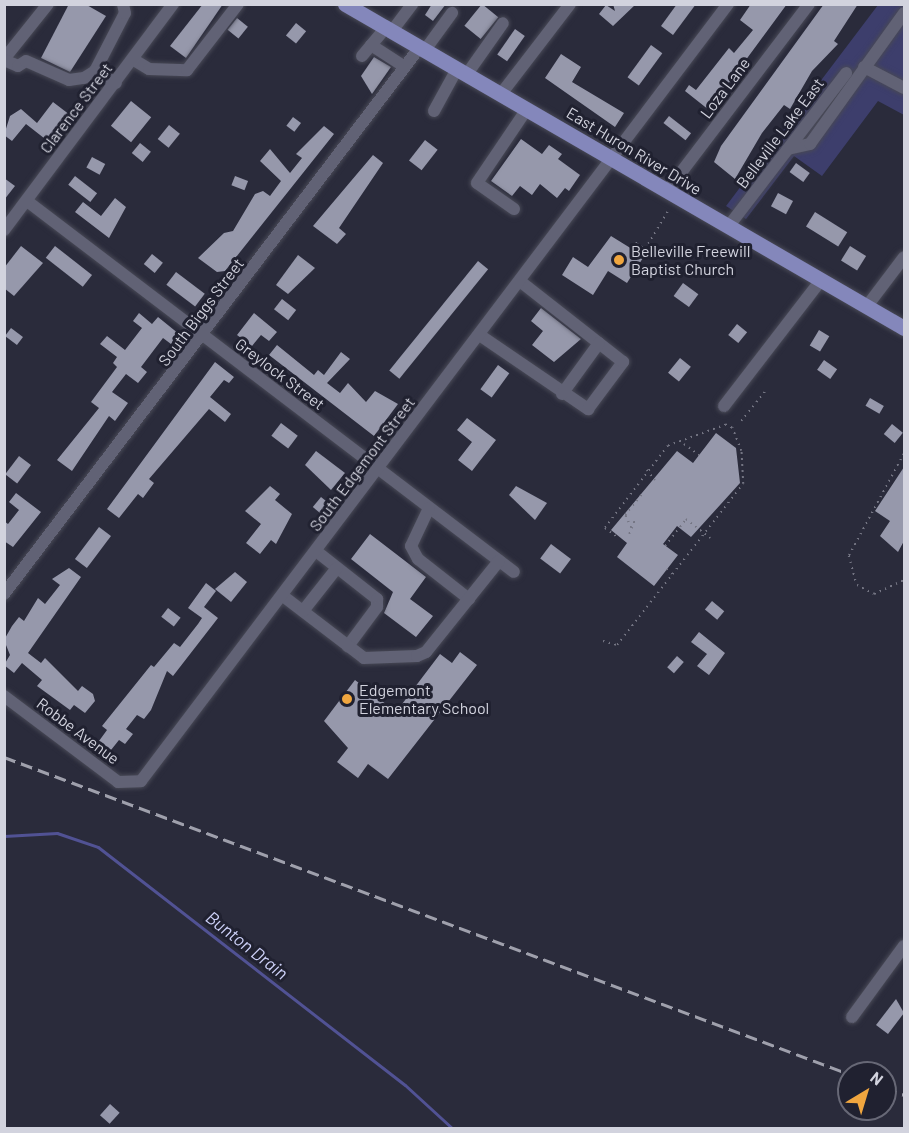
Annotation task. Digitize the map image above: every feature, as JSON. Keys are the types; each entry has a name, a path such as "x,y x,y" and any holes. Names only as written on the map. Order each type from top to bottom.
{"main road":[{"name":"East Huron River Drive","path":"345,4 904,328"}],"street":[{"path":"48,4 4,60 18,66 26,61 69,80 95,71 125,14 123,4"},
{"name":"Clarence Street","path":"4,230 134,60 173,4"},
{"path":"134,60 149,69 187,70 238,4"},
{"path":"362,56 412,4"},
{"path":"501,94 570,4"},
{"name":"South Edgemont Street","path":"134,785 283,596 728,4"},
{"name":"Loza Lane","path":"667,191 809,4"},
{"name":"South Biggs Street","path":"4,594 203,338 405,67 452,13"},
{"path":"788,149 810,144 904,13"},
{"path":"434,111 462,71 503,23"},
{"path":"371,45 405,67"},
{"path":"864,67 904,88"},
{"name":"Belleville Lake East","path":"728,227 846,73 864,67"},
{"path":"95,71 116,83"},
{"path":"514,209 477,183 527,109"},
{"name":"Greylock Street","path":"27,201 203,338 514,572"},
{"path":"867,306 904,256"},
{"path":"724,406 821,280"},
{"path":"480,336 562,394 588,409 622,365 599,343 521,282"},
{"path":"562,394 599,343"},
{"path":"429,508 411,546 418,559 469,598"},
{"path":"316,551 377,599 377,607 348,646"},
{"path":"283,596 364,658 417,656 499,561"},
{"path":"303,611 337,568"},
{"name":"Robbe Avenue","path":"4,696 118,782 134,785"},
{"path":"852,1017 904,946"}],"path":[{"path":"648,244 668,211"},
{"path":"741,421 765,391"},
{"path":"603,641 617,645 743,484 741,451 726,425 683,443 668,446 605,528 619,538"},
{"path":"683,443 699,455"},
{"path":"904,454 849,556 857,585 874,594 904,580"},
{"path":"647,471 655,480"},
{"path":"631,528 625,515 643,493"},
{"path":"628,534 634,519"},
{"path":"665,546 686,519 710,538"},
{"path":"667,569 673,574"}],"shaded area":[{"path":"878,5 904,5 904,115 878,101 822,176 794,156 746,219 726,206"}],"building":[{"path":"69,4 85,4 106,16 70,72 41,58"},
{"path":"203,4 223,4 186,58 170,46"},
{"path":"432,4 446,4 433,21 425,15"},
{"path":"482,4 498,17 481,39 464,26"},
{"path":"613,4 636,4 613,26 599,14 606,5 615,11"},
{"path":"677,4 696,4 673,35 661,26"},
{"path":"751,4 787,4 709,110 685,91 689,85 696,90 729,48 734,53 753,30 740,20"},
{"path":"824,4 858,4 834,41 838,44 812,71 790,109 784,105 762,133 735,179 714,162 721,146"},
{"path":"237,18 248,27 238,38 228,30"},
{"path":"296,23 306,31 296,44 286,35"},
{"path":"515,29 525,36 507,61 497,54"},
{"path":"651,45 662,53 639,86 627,77"},
{"path":"561,54 581,67 572,82 624,113 615,127 545,78"},
{"path":"374,57 391,67 372,94 361,76"},
{"path":"131,101 151,117 131,142 111,126"},
{"path":"53,102 70,115 49,142 26,124 12,141 4,135 10,116 21,109 37,123"},
{"path":"669,116 691,133 686,140 663,123"},
{"path":"293,117 301,123 294,132 286,126"},
{"path":"169,125 180,134 169,148 158,139"},
{"path":"324,126 334,134 225,271 217,272 198,258 224,233 233,231 255,194 263,191 270,196 281,181 260,161 270,149 290,173 302,158 296,154"},
{"path":"521,139 542,154 549,145 562,154 558,159 580,175 569,191 565,188 557,198 540,184 532,195 520,186 512,196 491,181"},
{"path":"425,140 438,150 422,170 409,160"},
{"path":"140,143 151,152 143,162 132,153"},
{"path":"373,155 383,163 339,228 346,234 337,244 313,226"},
{"path":"92,157 105,164 100,175 86,168"},
{"path":"796,163 810,173 803,182 790,172"},
{"path":"75,176 97,193 90,202 68,185"},
{"path":"235,176 248,181 244,190 231,185"},
{"path":"4,178 15,186 4,200"},
{"path":"778,193 793,201 786,214 771,206"},
{"path":"115,198 126,207 109,238 75,212 83,202 101,216"},
{"path":"815,212 847,232 838,247 806,226"},
{"path":"611,236 632,249 636,242 648,250 627,283 608,271 593,295 562,275 573,257 588,267"},
{"path":"21,246 43,263 14,296 4,288 4,268"},
{"path":"55,246 92,275 83,287 46,258"},
{"path":"850,246 866,256 857,270 841,260"},
{"path":"152,254 163,263 155,273 144,264"},
{"path":"298,255 315,268 288,294 276,285"},
{"path":"478,261 488,269 399,379 389,371"},
{"path":"176,272 205,294 195,306 166,285"},
{"path":"683,283 698,294 689,307 674,296"},
{"path":"282,299 296,310 288,320 274,309"},
{"path":"541,308 581,339 554,362 532,345 543,331 531,321"},
{"path":"139,313 152,324 158,317 179,334 171,344 163,338 141,367 147,372 138,383 126,374 112,392 128,403 115,421 109,416 72,471 57,460 99,408 91,402 117,367 113,363 117,357 100,344 107,336 125,350 142,328 133,321"},
{"path":"254,313 277,332 269,341 261,335 252,346 237,335"},
{"path":"737,324 747,332 738,343 728,335"},
{"path":"11,328 23,337 17,345 5,336"},
{"path":"819,330 829,336 820,352 810,345"},
{"path":"277,345 314,375 318,370 324,375 341,352 350,359 327,383 340,393 348,383 366,402 375,391 398,404 374,436 269,355"},
{"path":"680,358 691,367 679,382 668,373"},
{"path":"824,360 837,369 830,379 817,370"},
{"path":"215,362 234,377 229,383 224,380 210,397 231,414 225,422 209,409 149,479 154,483 143,498 138,494 119,518 107,509"},
{"path":"498,365 509,373 492,397 480,389"},
{"path":"870,398 884,406 879,414 866,406"},
{"path":"467,418 496,440 472,471 458,460 472,442 457,430"},
{"path":"281,423 298,436 288,448 271,436"},
{"path":"892,424 903,433 895,443 884,434"},
{"path":"716,433 736,448 740,483 691,537 677,526 663,544 678,555 654,586 617,557 627,543 611,530 677,451 693,463"},
{"path":"316,451 345,473 331,490 305,465"},
{"path":"19,456 31,465 17,483 5,474"},
{"path":"904,467 904,541 898,552 880,536 890,521 875,511"},
{"path":"270,486 280,494 275,500 292,514 276,544 271,540 260,554 246,543 261,524 245,511"},
{"path":"516,486 547,503 535,520 509,495"},
{"path":"16,493 41,512 13,547 4,541 4,521 8,524 19,510 9,502"},
{"path":"321,497 332,506 324,516 313,507"},
{"path":"99,527 111,536 87,568 75,559"},
{"path":"370,534 426,577 410,599 433,616 416,637 384,613 393,592 351,559"},
{"path":"551,544 571,559 560,573 540,558"},
{"path":"69,568 81,577 28,653 41,663 45,658 78,691 82,686 93,694 95,701 85,713 74,705 70,710 37,686 42,680 22,663 14,673 4,665 10,655 4,640 12,626 19,617 24,621 38,598 45,604 60,585 52,579"},
{"path":"235,572 247,582 231,602 215,589"},
{"path":"206,583 216,591 204,607 218,618 173,676 167,671 151,710 144,719 137,715 126,729 133,734 125,744 119,740 111,750 99,741 107,730 102,726 151,665 154,667 174,643 180,647 198,624 202,618 188,608"},
{"path":"712,601 724,611 717,620 705,609"},
{"path":"168,608 181,618 174,627 161,617"},
{"path":"699,632 725,653 709,675 697,666 707,654 691,642"},
{"path":"460,652 477,665 388,779 368,764 358,778 337,762 348,748 324,721 355,680 396,712 440,654 452,663"},
{"path":"677,656 684,662 674,673 667,667"},
{"path":"896,999 904,1013 888,1034 876,1025"},
{"path":"110,1104 120,1113 110,1124 100,1115"}],"waterway":[{"name":"Bunton Drain","path":"4,836 57,833 98,847 405,1085 452,1128"}],"railway":[{"path":"4,757 837,1069"},
{"path":"897,1092 904,1095"}],"place":[{"name":"Belleville Freewill Baptist Church","path":"619,260"},
{"name":"Edgemont Elementary School","path":"347,699"}]}
